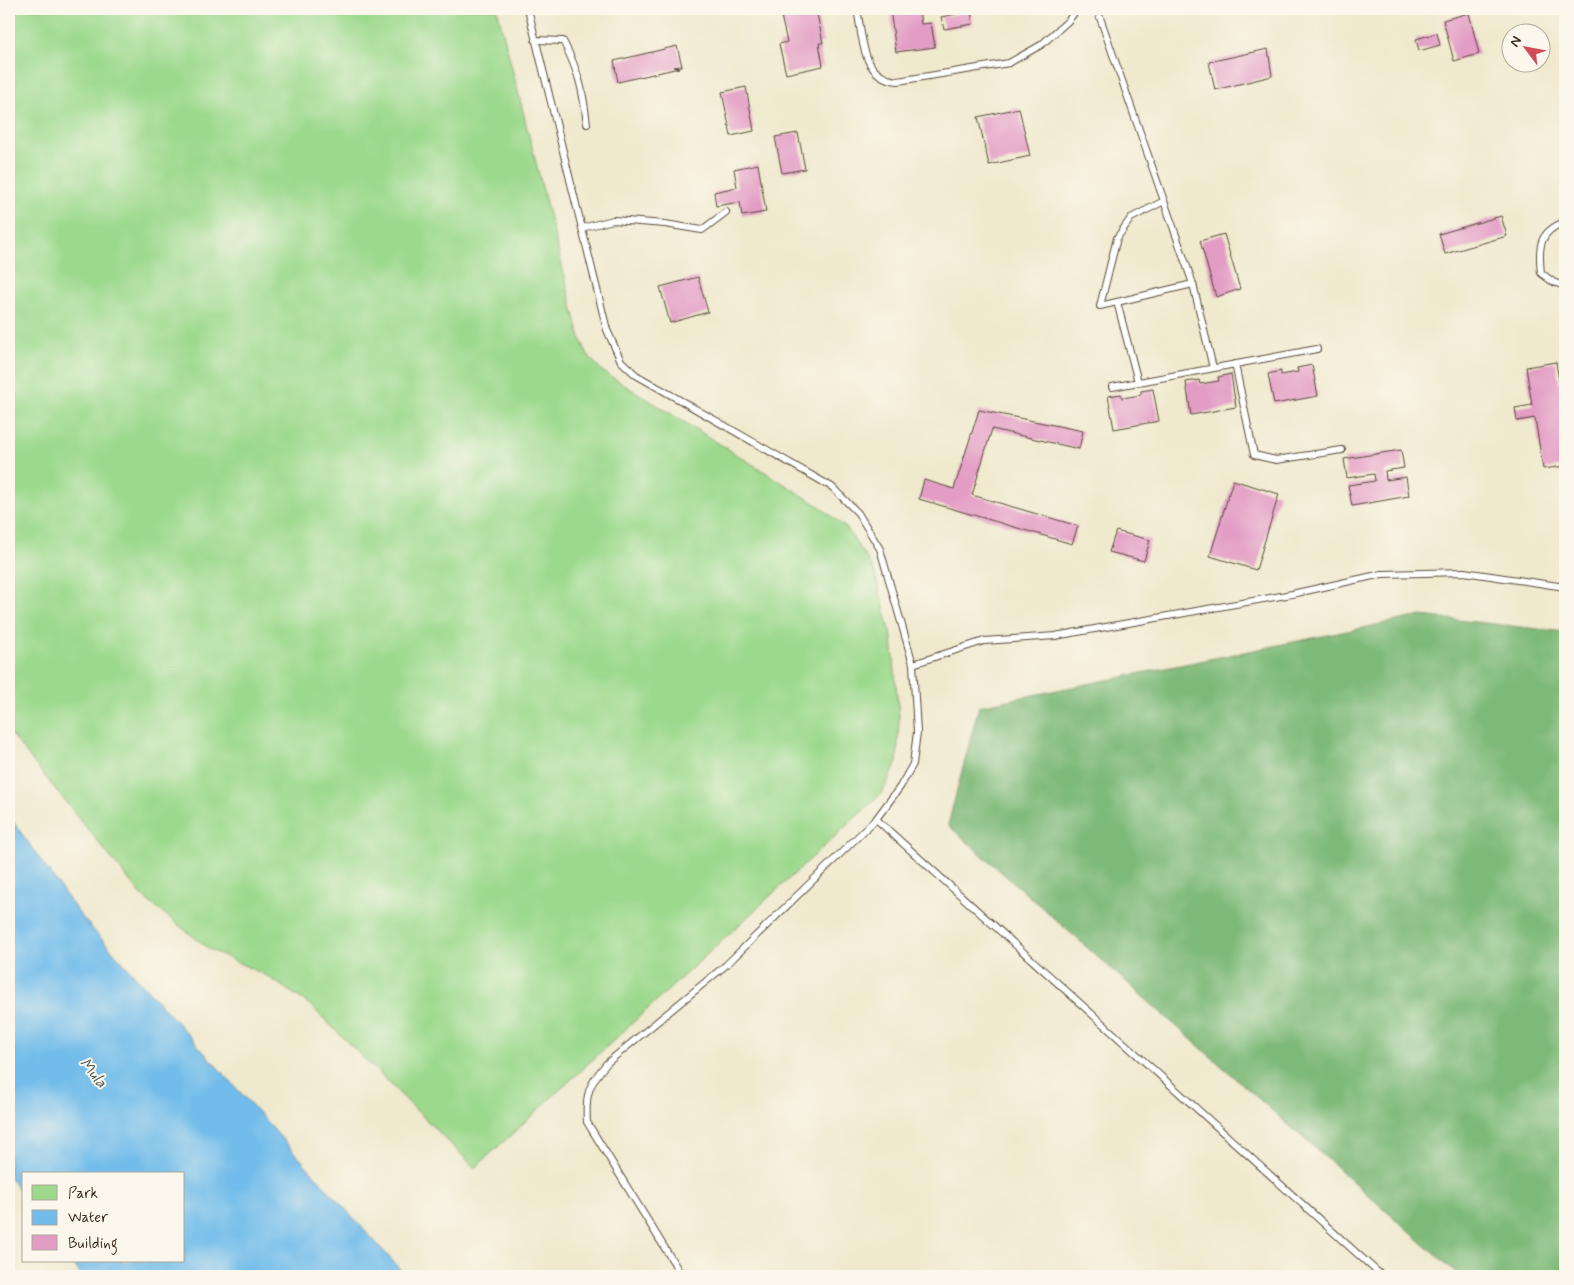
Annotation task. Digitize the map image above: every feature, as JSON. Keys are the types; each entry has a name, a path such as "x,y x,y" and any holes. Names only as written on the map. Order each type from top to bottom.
{"lane":[{"path":"528,9 607,330 621,361 636,375 832,487 858,513 880,549 913,664 918,732 913,764 900,787 876,819 726,964 607,1063 593,1080 586,1099 587,1122 682,1276"},
{"path":"857,9 867,60 875,73 886,80 898,81 1009,63 1041,45 1068,21 1077,9"},
{"path":"1097,9 1193,284 1213,368"},
{"path":"536,40 562,41 574,62 582,85 587,124"},
{"path":"1164,201 1131,218 1117,238 1100,306 1193,284"},
{"path":"582,228 613,220 665,224 702,230 726,212"},
{"path":"1565,222 1549,229 1542,241 1540,259 1541,273 1553,282 1565,286"},
{"path":"1117,302 1138,382"},
{"path":"1112,386 1317,348"},
{"path":"1235,364 1254,455 1276,460 1342,450"},
{"path":"913,664 984,641 1055,636 1292,594 1382,574 1464,572 1565,587"},
{"path":"876,819 1382,1276"}],"green space":[{"path":"9,9 497,9 580,337 587,354 602,371 818,505 847,529 874,570 892,638 899,718 897,762 882,793 475,1168 309,1004 267,976 209,949 142,896 9,732"},
{"path":"1421,616 1565,632 1565,1276 1460,1276 948,825 979,706"}],"water":[{"name":"Mula","path":"9,816 80,915 406,1276 82,1276 72,1262 185,1262 185,1172 22,1172 22,1194 9,1176"}],"building":[{"path":"772,9 816,9 823,43 819,43 823,66 786,74 779,44 787,42 781,16 774,17"},
{"path":"890,9 919,9 921,24 931,23 935,47 896,52"},
{"path":"971,11 973,24 944,29 941,17"},
{"path":"1469,13 1479,54 1454,61 1443,20"},
{"path":"1437,33 1440,45 1419,51 1416,39"},
{"path":"677,46 682,66 673,67 679,68 618,82 614,61"},
{"path":"1268,49 1272,76 1215,90 1209,62"},
{"path":"746,87 754,131 731,136 722,92"},
{"path":"1019,108 1030,156 989,165 978,117"},
{"path":"798,133 805,169 782,173 775,137"},
{"path":"758,164 766,212 742,216 740,202 716,206 714,192 737,187 734,169"},
{"path":"1501,216 1507,236 1445,254 1439,234"},
{"path":"1224,234 1240,289 1216,297 1200,241"},
{"path":"698,277 708,312 670,323 660,287"},
{"path":"1556,362 1565,418 1565,466 1543,469 1535,418 1517,421 1515,408 1532,405 1526,367"},
{"path":"1312,365 1318,396 1274,404 1268,374 1281,371 1281,375 1298,372 1297,368"},
{"path":"1231,374 1236,407 1191,415 1186,382 1199,380 1200,384 1219,381 1218,377"},
{"path":"1153,389 1159,421 1114,429 1108,396 1121,394 1122,398 1141,395 1141,391"},
{"path":"979,410 1083,431 1079,449 992,429 972,495 1078,526 1072,544 919,499 924,480 954,489"},
{"path":"1401,450 1404,468 1385,471 1386,480 1406,477 1409,496 1352,506 1348,485 1375,481 1374,474 1347,478 1344,459"},
{"path":"1233,480 1279,494 1256,570 1210,556"},
{"path":"1116,531 1150,540 1144,561 1109,552"}]}
